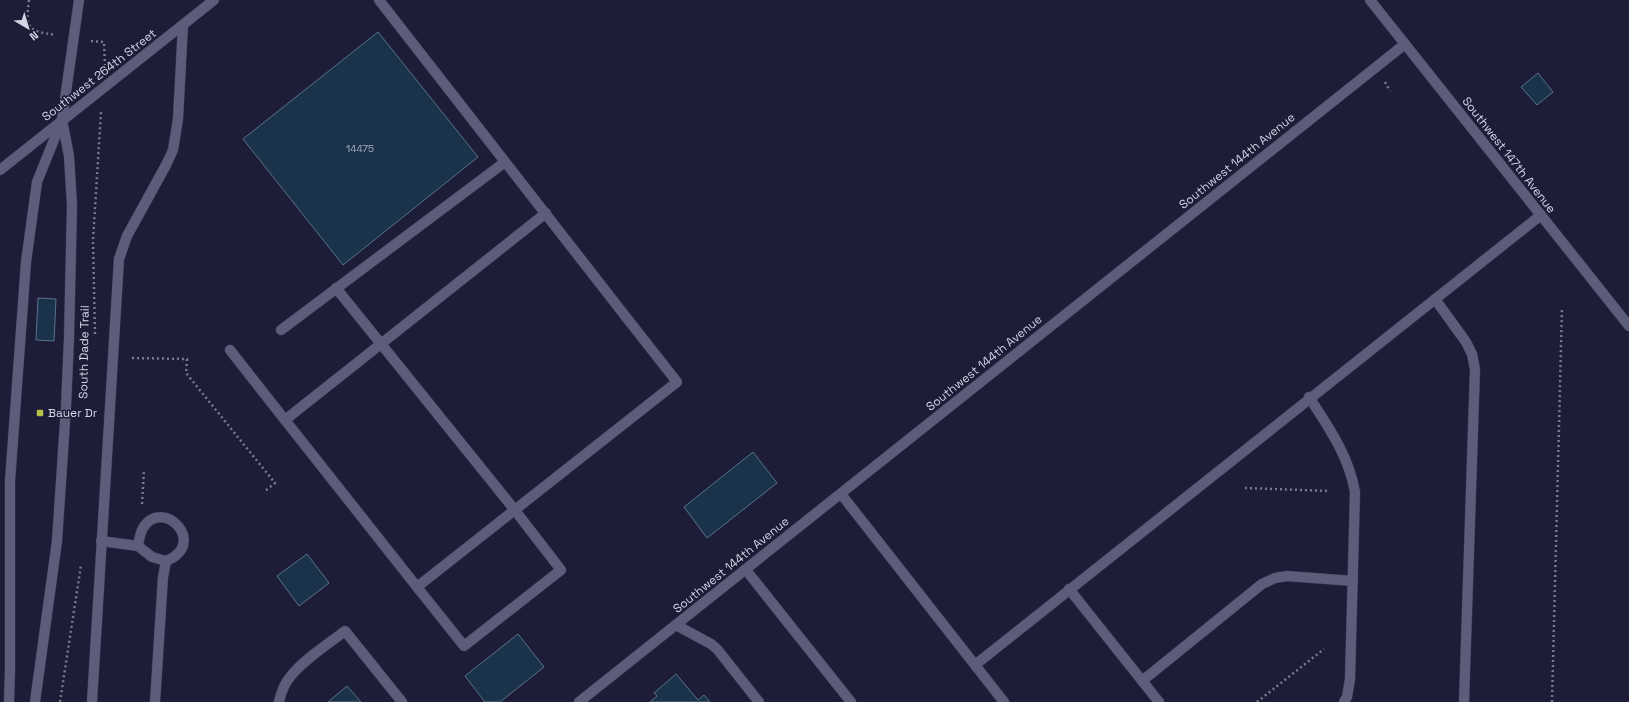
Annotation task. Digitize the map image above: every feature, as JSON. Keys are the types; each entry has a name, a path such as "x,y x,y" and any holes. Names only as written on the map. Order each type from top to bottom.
{"street":[{"path":"9,702 10,481 23,292 37,182 62,120 79,0"},
{"name":"Southwest 264th Street","path":"0,170 214,0"},
{"path":"379,0 677,382 417,587"},
{"name":"Southwest 147th Avenue","path":"1370,0 1629,326"},
{"path":"92,702 119,259 127,236 166,165 172,150 178,119 183,25"},
{"name":"Southwest 144th Avenue","path":"579,702 1405,44"},
{"path":"35,702 56,541 68,376 72,205 70,156 62,120"},
{"path":"281,330 505,162"},
{"path":"285,420 546,213"},
{"path":"975,665 1434,298 1541,215"},
{"path":"230,350 464,646 561,570 514,509 336,288"},
{"path":"1434,298 1466,342 1472,354 1474,369 1464,702"},
{"path":"1310,397 1343,451 1353,477 1355,492 1350,679 1347,697 1344,702"},
{"path":"841,494 1004,702"},
{"path":"101,541 138,546 152,557 166,561 178,554 182,548 184,540 183,533 175,522 161,517 154,519 143,528 138,546"},
{"path":"155,702 163,577 166,561"},
{"path":"746,570 851,702"},
{"path":"1142,681 1262,584 1275,578 1287,576 1352,581"},
{"path":"1069,589 1159,702"},
{"path":"676,625 711,644 717,649 759,702"},
{"path":"279,702 283,689 290,677 345,631 402,702"}],"path":[{"path":"29,0 27,18 29,25 34,30 44,33"},
{"path":"89,41 104,42 105,56"},
{"name":"South Dade Trail","path":"95,339 92,240 100,121"},
{"path":"1552,702 1562,308"},
{"path":"132,358 187,359 186,373 275,483 265,491"},
{"path":"142,507 144,470"},
{"path":"1244,488 1328,491"},
{"path":"60,702 81,564"},
{"path":"1257,702 1324,649"}],"building":[{"path":"378,32 478,157 343,265 243,139"},
{"path":"1538,73 1553,92 1537,105 1521,87"},
{"path":"38,298 56,299 54,341 36,340"},
{"path":"753,452 777,483 707,538 684,507"},
{"path":"307,554 329,583 299,606 277,576"},
{"path":"518,634 544,667 500,702 485,702 465,676"},
{"path":"676,674 698,700 704,695 710,702 650,702 657,696 654,693"},
{"path":"347,686 361,702 328,702"}],"place":[{"name":"Bauer Dr","path":"40,413"}]}
